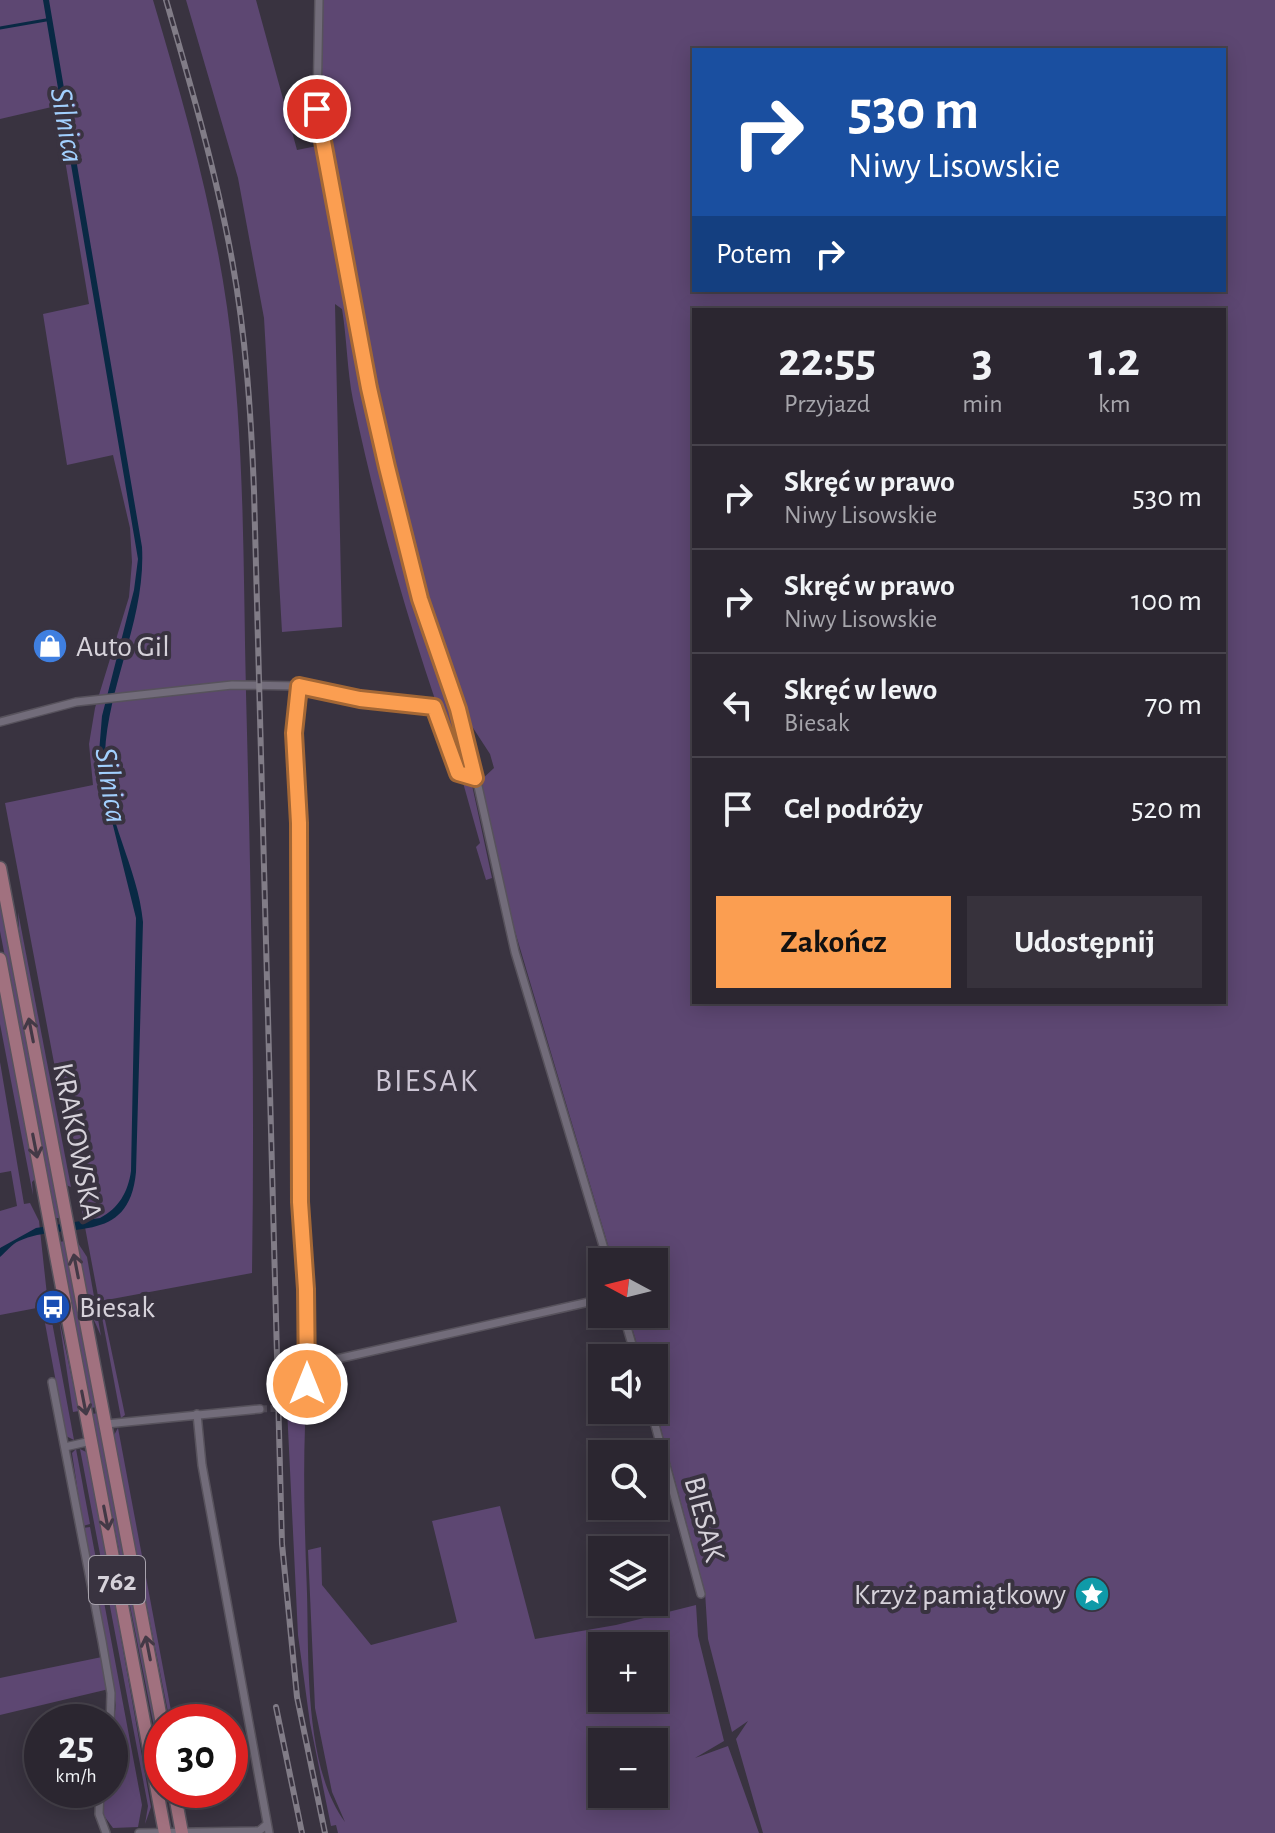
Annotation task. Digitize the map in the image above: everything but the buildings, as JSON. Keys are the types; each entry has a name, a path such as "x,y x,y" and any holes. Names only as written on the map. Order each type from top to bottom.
{"main road":[{"name":"KRAKOWSKA","path":"0,868 158,1704"},
{"name":"KRAKOWSKA","path":"0,959 165,1832"},
{"path":"177,1808 182,1832"}],"street":[{"path":"319,0 317,109 369,388 420,599 458,709 498,887 523,981 604,1248"},
{"path":"0,722 116,696 232,685 299,686 360,699 434,707 458,773 475,778"},
{"path":"287,1408 305,1401 306,1366 306,1289 300,1202 299,823 294,733 299,686"},
{"path":"306,1366 588,1302"},
{"path":"52,1382 111,1704"},
{"path":"106,1424 260,1409"},
{"path":"139,1833 267,1829 267,1814 232,1632 197,1414"},
{"name":"BIESAK","path":"655,1424 701,1594"},
{"path":"65,1447 91,1441"},
{"path":"99,1808 106,1833"}],"shaded area":[{"path":"0,0 153,0 205,190 233,355 242,500 251,911 252,1273 101,1301 125,1415 121,1418 5,803 93,785 89,744 95,708 129,597 132,562 130,528 113,455 67,465 43,314 89,304 56,106 0,119"},
{"path":"186,0 256,0 297,150 322,145 322,0 1275,0 1275,1833 763,1833 736,1739 748,1721 732,1732 708,1639 705,1592 668,1455 668,1440 664,1440 660,1424 668,1424 668,1344 637,1344 632,1328 668,1328 668,1248 609,1248 501,884 479,782 494,768 490,754 462,711 430,619 371,387 357,299 351,297 391,501 423,621 460,730 469,767 466,772 460,770 444,725 387,540 353,400 342,309 335,304 342,627 282,632 264,318 238,178"},
{"path":"462,779 472,785 492,878 486,880 476,847 480,843"},
{"path":"0,896 61,1218 55,1218 0,931"},
{"path":"18,912 71,1187 66,1185 20,945"},
{"path":"0,991 36,1178 32,1182 33,1195 0,1024"},
{"path":"0,1062 24,1204 30,1203 39,1221 47,1295 74,1440 66,1436 42,1307 0,1315 0,1211 17,1206 11,1171 0,1173"},
{"path":"76,1240 87,1257 101,1336 90,1311"},
{"path":"65,1241 97,1407 91,1408 59,1242"},
{"path":"59,1319 79,1411 73,1412"},
{"path":"287,1408 303,1417 305,1426 308,1649 315,1743 332,1799 345,1822 332,1792 315,1708 308,1550 321,1547 322,1585 371,1645 457,1622 432,1521 500,1506 535,1639 652,1616 668,1616 668,1612 696,1605 698,1636 724,1741 695,1758 728,1746 759,1833 338,1833 336,1825 331,1826 310,1723 298,1635"},
{"path":"98,1413 152,1704 150,1704 92,1414"},
{"path":"118,1428 170,1704 166,1704 113,1437"},
{"path":"76,1449 90,1524 83,1526 72,1453"},
{"path":"80,1449 88,1453 144,1768 144,1785"},
{"path":"90,1527 123,1704 116,1704 83,1528"},
{"path":"102,1657 109,1689 46,1704 24,1704 24,1709 0,1715 0,1678"},
{"path":"128,1730 142,1805 138,1827 113,1828 102,1813 102,1808 128,1808"}],"water":[{"name":"Silnica","path":"43,0 49,0 142,547 138,600 113,702 105,754 109,796 140,901 143,922 136,1172 131,1196 121,1212 108,1222 37,1235 19,1241 0,1257 0,1248 36,1228 100,1218 107,1214 122,1199 131,1171 136,918 98,765 102,716 134,590 138,559"}],"waterway":[{"path":"0,28 46,20"}],"tunnel":[{"path":"260,1409 287,1408"}],"railway":[{"path":"166,0 226,227 247,376 254,491 282,1544 297,1697 325,1833"},
{"path":"276,1707 302,1833"}],"place":[{"name":"Auto Gil","path":"50,646"},
{"name":"Biesak","path":"53,1307"},
{"name":"Krzyż pamiątkowy","path":"1092,1594"}],"district":[{"name":"BIESAK","path":"427,1080"}],"route":[{"path":"307,1384 306,1289 300,1202 299,823 294,733 299,686 360,699 434,707 458,773 475,778 458,709 420,599 387,467 369,388 317,109"}]}
